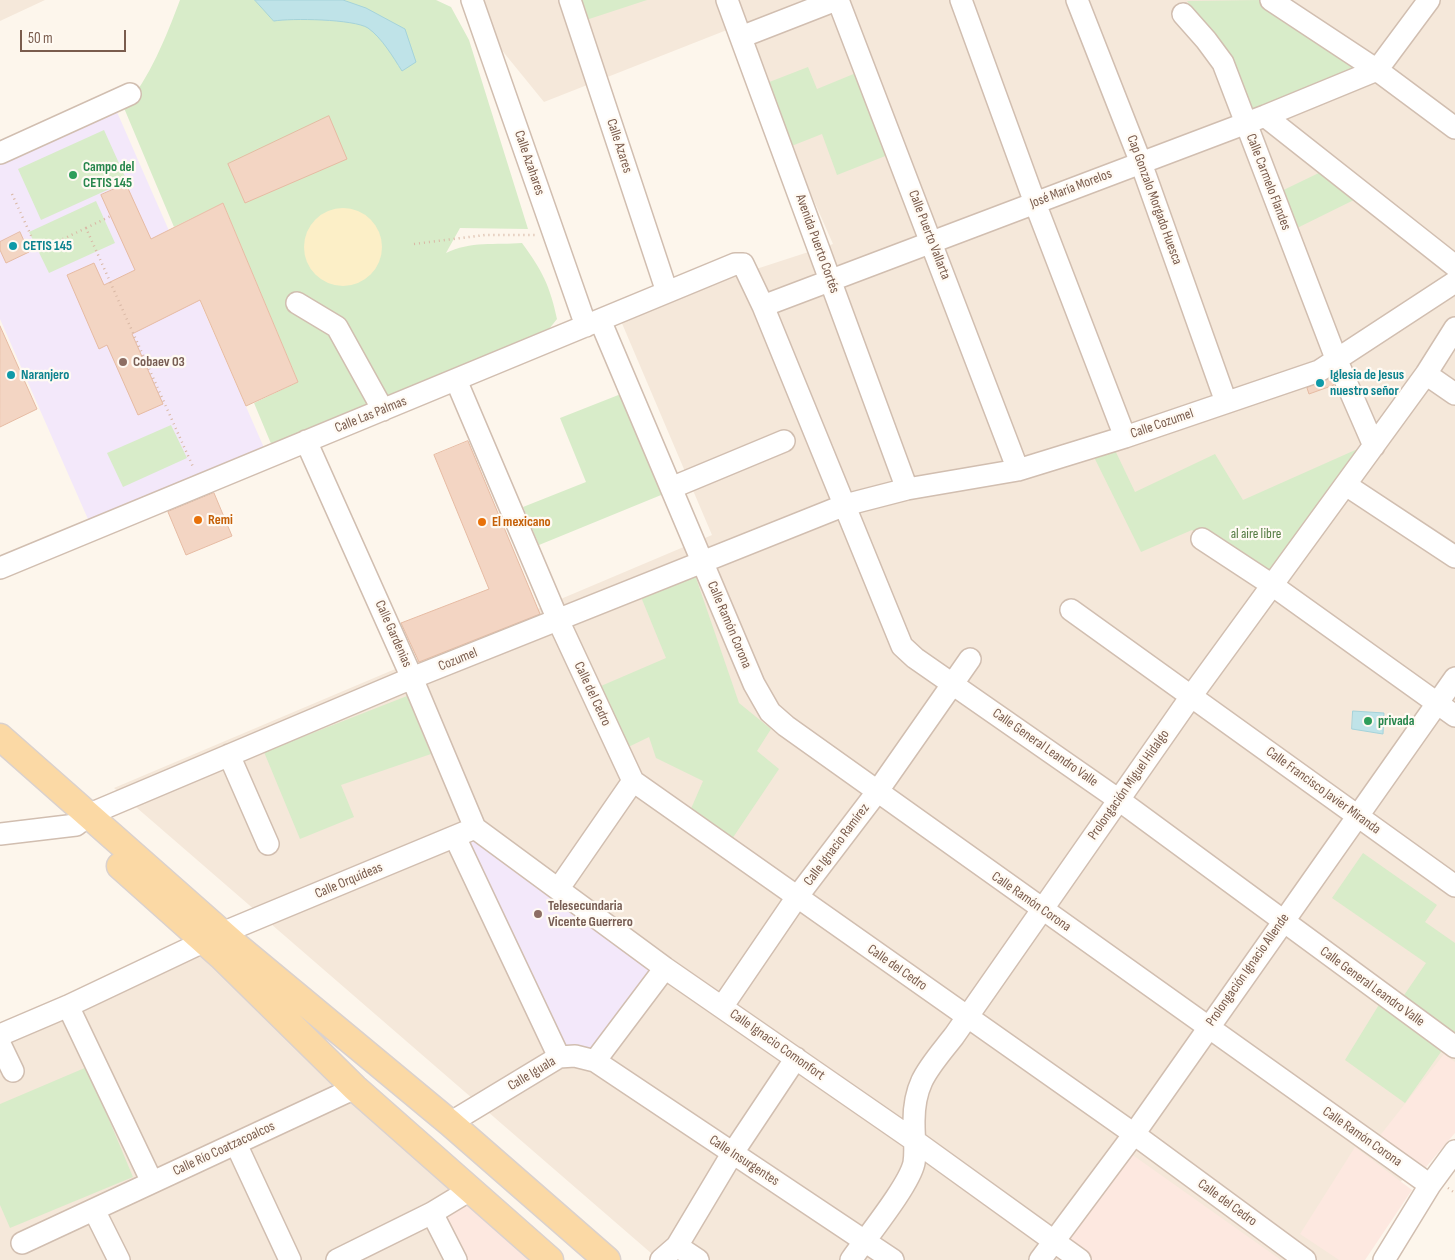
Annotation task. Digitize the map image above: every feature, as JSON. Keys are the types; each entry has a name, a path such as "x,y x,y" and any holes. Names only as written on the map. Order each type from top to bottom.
{"main road":[{"path":"0,736 83,820 213,938 450,1123 607,1260"},
{"path":"0,759 83,820"},
{"path":"213,938 222,957 355,1088 550,1260"}],"street":[{"name":"Calle Azahares","path":"472,0 554,236 671,488"},
{"name":"Calle Azares","path":"570,0 667,292"},
{"name":"Avenida Puerto Cortés","path":"727,0 907,488"},
{"path":"741,37 837,0"},
{"name":"Calle Puerto Vallarta","path":"837,0 1018,470"},
{"path":"960,0 1035,203 1126,437"},
{"name":"Cap Gonzalo Morgado Huesca","path":"1077,0 1141,162 1226,402"},
{"path":"1271,0 1377,70 1455,128"},
{"path":"1377,70 1429,0"},
{"name":"Calle Carmelo Flandes","path":"1183,14 1223,63 1337,361 1374,446"},
{"name":"José María Morelos","path":"763,306 931,241 1246,124 1377,70"},
{"path":"0,153 130,94"},
{"path":"1265,116 1455,266"},
{"name":"Calle Las Palmas","path":"0,568 735,264 743,264"},
{"name":"Calle General Leandro Valle","path":"743,264 763,306 902,646 915,658 1119,800 1282,922 1455,1047"},
{"name":"Calle Cozumel","path":"845,505 907,488 1018,470 1126,437 1319,371 1455,282"},
{"path":"297,303 337,327 383,410"},
{"name":"Prolongación Miguel Hidalgo","path":"851,1260 907,1179 914,1163 914,1102 918,1084 1192,695 1426,374 1455,328"},
{"path":"1426,374 1455,394"},
{"name":"Calle del Cedro","path":"456,380 558,620 633,781 1134,1134 1305,1260"},
{"name":"Calle Gardenias","path":"306,441 412,678 475,828"},
{"path":"671,488 784,441"},
{"path":"1346,485 1455,557"},
{"name":"Calle Ramón Corona","path":"671,488 754,684 770,712 877,792 1430,1185"},
{"name":"Cozumel","path":"0,834 83,820 229,755 412,678 845,505"},
{"path":"1202,539 1272,585 1455,716"},
{"name":"Calle Francisco Javier Miranda","path":"1071,610 1192,695 1455,886"},
{"name":"Calle Ignacio Ramírez","path":"722,1007 797,898 877,792 970,659"},
{"name":"Prolongación Ignacio Allende","path":"1040,1260 1134,1134 1455,678"},
{"path":"229,755 268,844"},
{"path":"559,888 633,781"},
{"name":"Calle Orquídeas","path":"0,1035 68,1006 213,938 475,828"},
{"name":"Calle Ignacio Comonfort","path":"475,828 559,888 665,968 915,1141 1080,1260"},
{"path":"456,837 559,1056"},
{"path":"595,1061 665,968"},
{"path":"68,1006 152,1182"},
{"path":"0,1044 13,1071"},
{"name":"Calle Iguala","path":"450,1123 559,1056 575,1056 595,1061"},
{"path":"661,1260 677,1246 732,1154 796,1058"},
{"name":"Calle Insurgentes","path":"595,1061 893,1260"},
{"name":"Calle Río Coatzacoalcos","path":"22,1243 355,1088"},
{"path":"236,1144 290,1260"},
{"path":"1384,1260 1430,1185 1455,1151"},
{"path":"337,1260 432,1213 470,1190"},
{"path":"94,1210 119,1260"},
{"path":"432,1213 456,1260"},
{"path":"677,1246 698,1260"}],"path":[{"path":"12,194 38,251 111,216"},
{"path":"86,228 201,484"},
{"path":"414,244 484,235 554,236"}],"shaded area":[{"path":"0,0 45,0 0,21"},
{"path":"461,0 1455,0 1455,1103 1349,1257 1352,1260 659,1260 114,788 712,535 618,314 833,244 737,26 544,102"},
{"name":"Cobaev 03","path":"117,112 265,450 91,526 0,319 0,163"},
{"name":"Telesecundaria Vicente Guerrero","path":"472,839 665,968 595,1061 559,1057 466,859"},
{"path":"204,944 563,1260 0,1260 0,1031"},
{"path":"1444,1054 1455,1062 1455,1133 1415,1180 1371,1147"},
{"path":"1355,1147 1412,1190 1365,1260 1339,1260 1300,1234"},
{"path":"1127,1151 1281,1260 1083,1260 1055,1239"},
{"path":"455,1182 544,1260 459,1260 437,1218"}],"green space":[{"path":"180,0 436,0 451,7 469,40 528,229 460,228 446,253 474,245 522,243 540,270 551,297 557,319 549,329 272,446 254,403 298,382 223,203 174,227 124,108 142,84 163,43"},
{"path":"576,0 647,0 583,21"},
{"path":"1261,0 1358,69 1251,112 1228,55 1187,1"},
{"path":"808,67 817,89 856,73 888,155 837,175 822,134 784,149 759,86"},
{"name":"Campo del CETIS 145","path":"104,130 127,181 41,220 18,169"},
{"path":"1327,169 1362,196 1285,234 1269,197"},
{"path":"96,201 115,243 49,273 29,232"},
{"path":"626,392 666,493 539,545 523,507 586,482 560,418"},
{"path":"171,425 187,458 123,487 107,453"},
{"name":"al aire libre","path":"1362,447 1265,586 1192,530 1141,552 1093,455 1114,448 1135,492 1215,454 1243,500"},
{"path":"695,575 739,703 771,729 757,751 779,769 732,839 690,811 703,781 656,758 649,737 616,753 587,692 666,658 641,597"},
{"path":"407,696 431,754 341,785 354,817 300,839 264,752"},
{"path":"1363,853 1437,905 1425,922 1455,943 1455,1039 1398,1004 1426,963 1332,898"},
{"path":"1380,1003 1443,1049 1405,1103 1345,1060"},
{"path":"87,1067 133,1177 10,1228 0,1205 0,1104"}],"sand":[{"path":"335,208 351,208 365,214 376,225 382,239 382,255 376,269 365,280 351,286 335,286 321,280 310,269 304,255 304,239 310,225 321,214"}],"water":[{"path":"255,0 343,0 366,8 405,29 416,62 402,71 378,37 368,28 361,25 322,20 274,21"},
{"name":"privada","path":"1353,711 1384,713 1383,734 1352,729"}],"building":[{"path":"329,116 347,159 245,203 228,164"},
{"path":"126,184 151,239 223,203 298,382 246,406 200,300 132,334 163,404 138,415 107,345 99,349 67,275 94,263 104,285 135,270 101,195"},
{"name":"CETIS 145","path":"20,232 29,252 6,263 0,250 0,242"},
{"name":"Naranjero","path":"0,326 37,409 0,427"},
{"path":"1331,378 1334,385 1309,394 1307,388"},
{"name":"El mexicano","path":"468,441 540,614 419,662 401,623 489,589 434,455"},
{"name":"Remi","path":"214,493 232,536 186,555 168,512"}],"place":[{"name":"Campo del CETIS 145","path":"73,175"},
{"name":"CETIS 145","path":"13,246"},
{"name":"Cobaev 03","path":"123,362"},
{"name":"Naranjero","path":"11,375"},
{"name":"Iglesia de Jesus nuestro señor","path":"1320,383"},
{"name":"Remi","path":"198,520"},
{"name":"El mexicano","path":"482,522"},
{"name":"privada","path":"1368,721"},
{"name":"Telesecundaria Vicente Guerrero","path":"538,914"}]}
